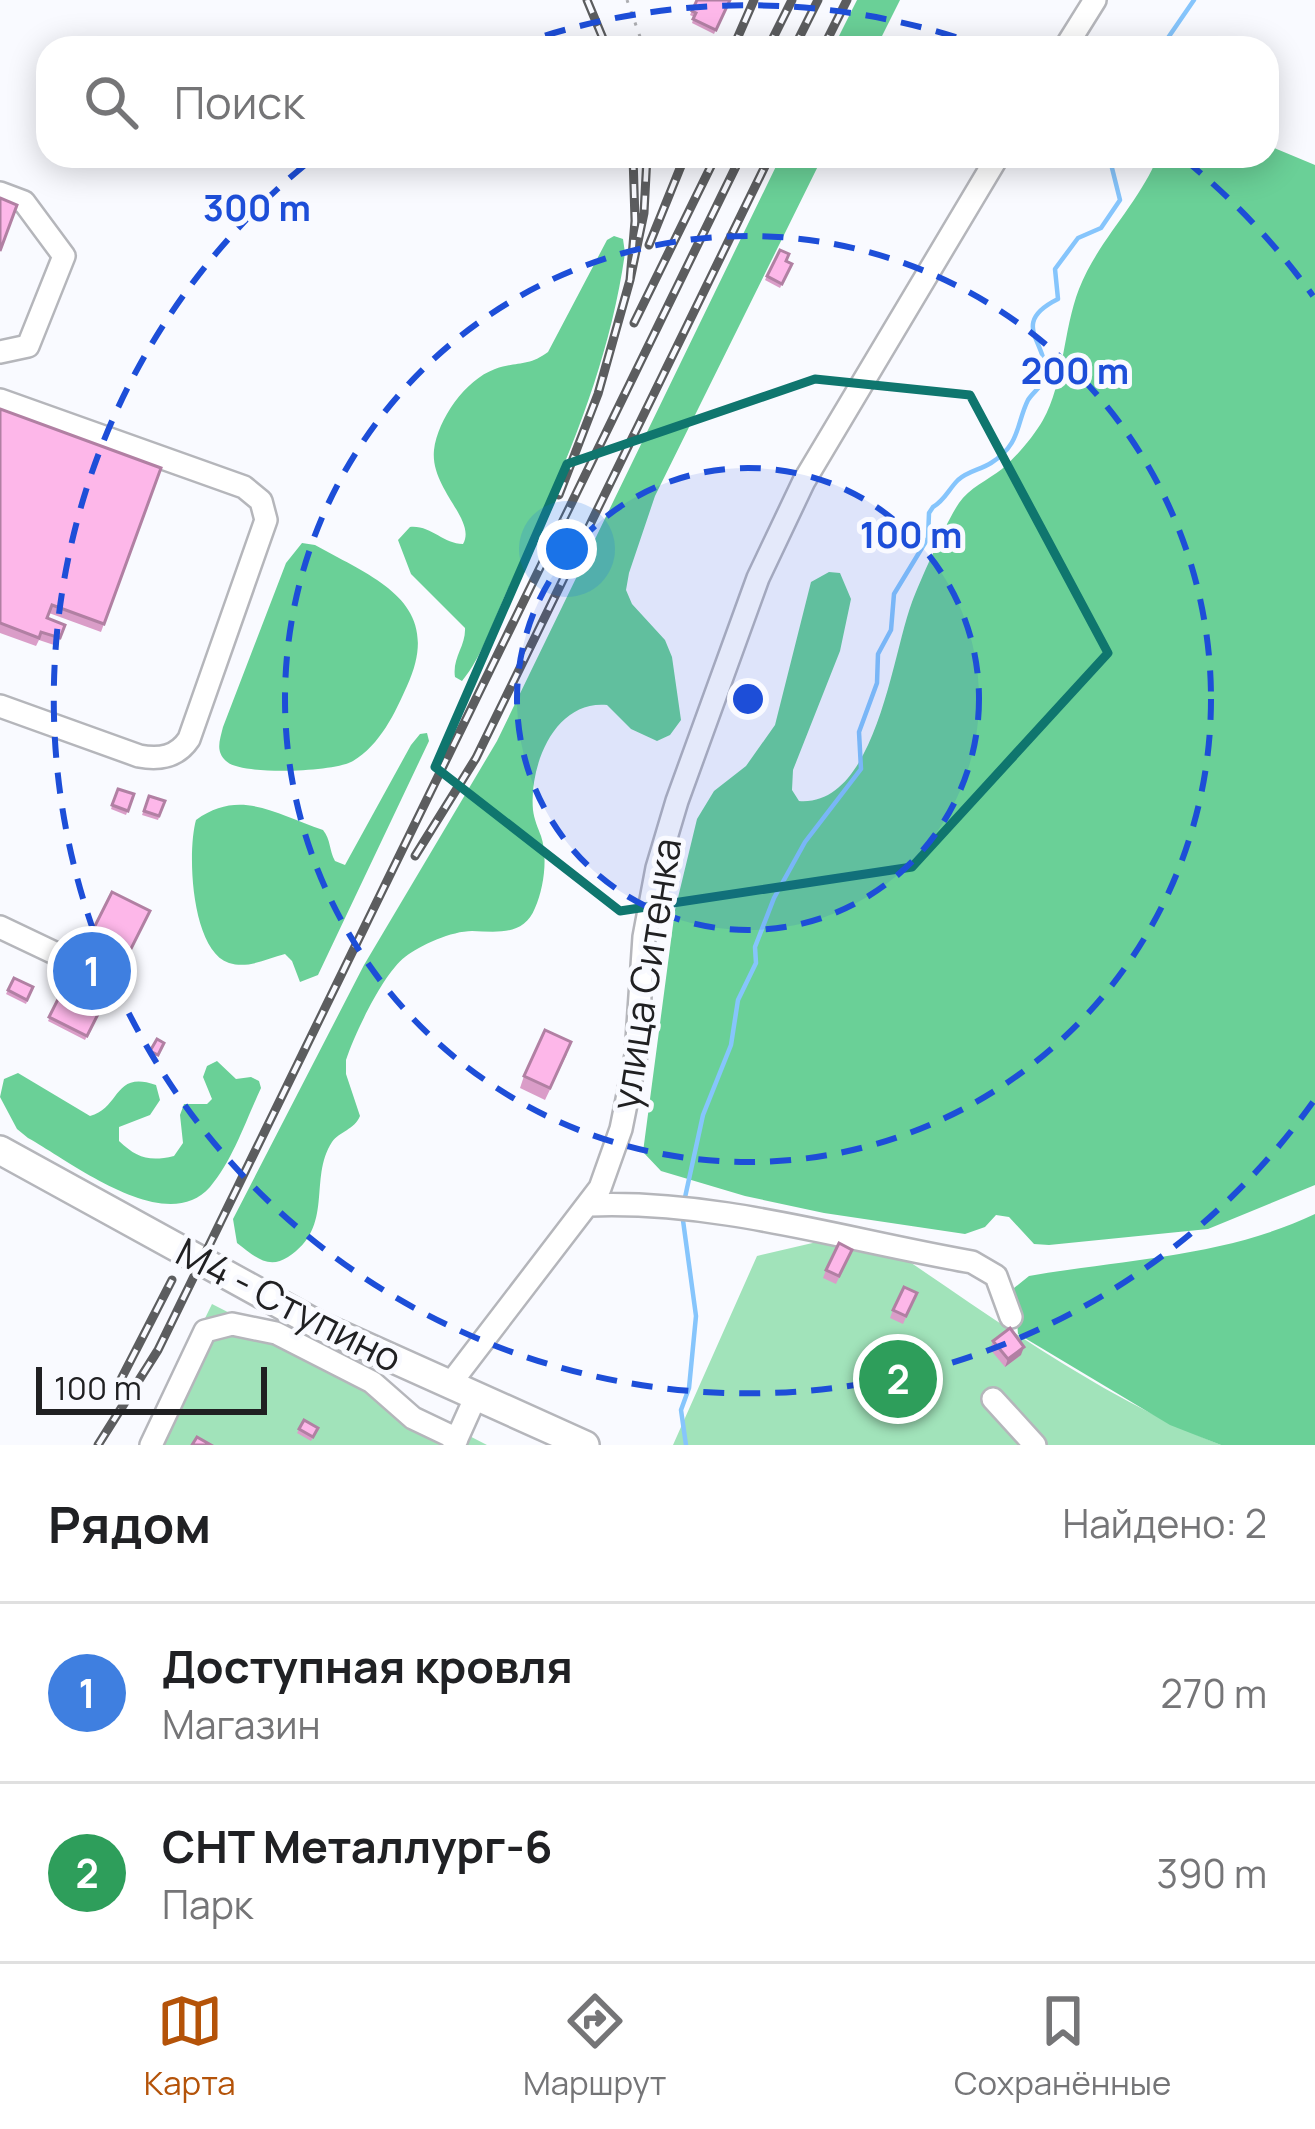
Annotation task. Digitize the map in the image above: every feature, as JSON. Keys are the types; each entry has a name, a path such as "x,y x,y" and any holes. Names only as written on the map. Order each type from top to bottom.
{"main road":[{"name":"М4 - Ступино","path":"0,1150 263,1297 585,1445"}],"street":[{"path":"1072,36 1095,0"},
{"name":"улица Ситенка","path":"456,1442 463,1390 590,1205 614,1153 633,1069 644,937 656,868 751,598 804,481 991,168"},
{"path":"0,193 24,202 64,256 28,346 0,352"},
{"path":"0,400 244,487 260,501 266,520 189,739 174,754 139,756 0,706"},
{"path":"0,927 63,957"},
{"path":"590,1205 635,1203 722,1214 972,1262 996,1276 1011,1317"},
{"path":"151,1445 205,1331 232,1324 277,1333 372,1382 413,1418 456,1442"},
{"path":"993,1399 1035,1445"}],"path":[{"path":"627,0 640,36"}],"highlighted area":[{"path":"815,379 970,395 1108,653 912,867 620,911 435,767 567,464"}],"green space":[{"path":"857,0 900,0 882,36 839,36"},
{"path":"1279,150 1315,165 1315,1185 1208,1229 1049,1245 1034,1244 1009,1217 996,1215 985,1227 965,1234 824,1213 661,1171 643,1152 675,910 697,819 714,791 746,766 775,725 811,582 829,572 840,573 851,599 840,651 793,770 792,790 799,801 825,796 846,780 863,755 888,690 912,602 941,537 963,498 1007,464 1043,420 1055,390 1079,289 1152,168 1279,168"},
{"path":"775,168 817,168 655,496 629,573 626,590 632,604 665,640 672,657 681,720 670,735 657,741 631,729 607,705 589,706 560,724 541,756 533,792 545,863 541,891 530,917 509,930 446,936 405,957 388,976 346,1060 360,1116 332,1142 325,1156 311,1232 281,1261 261,1260 237,1243 233,1219 364,965 497,741"},
{"path":"623,239 625,253 594,384 545,509 482,649 462,681 455,677 455,670 465,628 411,574 398,540 410,527 417,527 463,544 464,525 435,464 441,426 464,391 484,374 548,352 607,240"},
{"path":"302,543 315,545 360,570 398,597 411,614 417,634 416,658 386,728 353,761 288,771 235,766 220,753 223,727 286,563"},
{"path":"427,733 429,741 318,975 300,982 285,954 243,965 216,954 199,920 195,899 196,820 228,806 274,811 323,830 335,861 345,865 411,745"},
{"path":"217,1061 236,1079 251,1077 261,1088 210,1187 191,1200 169,1204 119,1191 28,1138 17,1129 0,1097 4,1079 18,1073 90,1116 132,1082 156,1085 160,1100 150,1115 119,1127 119,1141 144,1157 165,1158 174,1156 183,1143 180,1115 184,1104 207,1104 212,1099 203,1077 207,1066"},
{"path":"1315,1214 1315,1445 1221,1445 1170,1425 1018,1334 1014,1288 1029,1276 1211,1248"},
{"path":"864,1231 1082,1375 1221,1445 673,1445 757,1256"},
{"path":"212,1304 487,1445 143,1445"}],"building":[{"path":"697,0 730,0 716,30 693,19"},
{"path":"0,198 17,205 0,251"},
{"path":"780,250 789,254 786,261 792,264 782,284 767,276"},
{"path":"0,409 161,468 104,624 52,605 47,618 65,625 60,638 41,632 39,638 0,623"},
{"path":"118,789 134,794 128,811 112,805"},
{"path":"149,796 165,801 159,816 144,811"},
{"path":"112,892 150,911 87,1036 49,1017"},
{"path":"14,978 33,987 27,1000 8,990"},
{"path":"545,1030 571,1042 550,1088 524,1076"},
{"path":"157,1039 164,1043 158,1055 150,1051"},
{"path":"839,1243 852,1250 839,1276 826,1270"},
{"path":"904,1287 917,1293 906,1316 893,1310"},
{"path":"1010,1328 1024,1347 1008,1359 993,1341"},
{"path":"304,1420 318,1428 313,1437 299,1429"}],"waterway":[{"path":"1169,36 1194,0"},
{"path":"684,1202 703,1115 731,1045 738,1000 756,963 755,947 774,898 805,842 861,769 859,732 877,683 878,654 891,630 894,594 928,538 933,507 958,480 1001,456 1013,441 1028,400 1044,378 1045,366 1034,336 1035,318 1058,299 1055,269 1078,238 1101,228 1120,200 1112,168"},
{"path":"682,1213 696,1316 689,1388 681,1410 686,1445"}],"railway":[{"path":"587,0 602,36"},
{"path":"738,36 754,0"},
{"path":"774,36 792,0"},
{"path":"800,36 818,0"},
{"path":"829,36 847,0"},
{"path":"633,168 630,280 644,213 646,168"},
{"path":"649,245 680,168"},
{"path":"634,323 710,168"},
{"path":"98,1445 158,1350 735,168"},
{"path":"415,856 476,758 764,168"},
{"path":"559,495 598,394 630,280"},
{"path":"117,1387 172,1280"}],"place":[{"name":"Доступная кровля","path":"92,971"},
{"name":"СНТ Металлург-6","path":"898,1379"}]}
